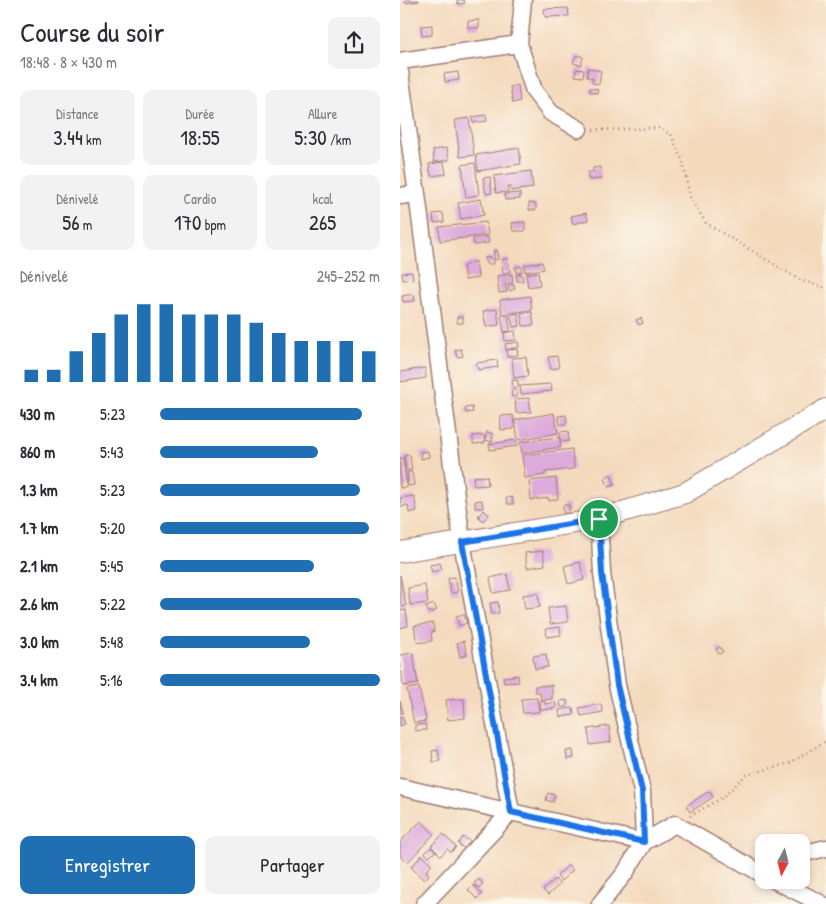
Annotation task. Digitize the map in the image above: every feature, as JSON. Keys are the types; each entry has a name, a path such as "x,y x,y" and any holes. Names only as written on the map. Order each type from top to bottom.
{"street":[{"path":"523,0 519,44 534,91 551,113 579,130"},
{"path":"400,61 519,44"},
{"path":"400,72 462,542 511,812"},
{"path":"400,196 417,194"},
{"path":"400,552 599,519 684,493 826,409"},
{"path":"599,519 602,573 617,685 642,791 644,842"},
{"path":"400,787 644,842"},
{"path":"424,904 511,812"},
{"path":"600,904 625,873 644,842 675,824 755,869"},
{"path":"810,852 826,848"},
{"path":"793,889 822,904"}],"path":[{"path":"579,130 660,128 671,135 683,162 690,198 706,223 800,280 826,288"},
{"path":"675,824 722,798 746,775 790,763 826,741"}],"building":[{"path":"405,0 419,0 419,1 405,3"},
{"path":"457,0 464,0 465,3 458,4"},
{"path":"568,8 569,16 545,17 544,9"},
{"path":"479,20 479,28 468,28 468,21"},
{"path":"432,25 432,35 422,36 421,26"},
{"path":"576,55 583,57 581,65 573,63"},
{"path":"588,68 601,71 599,84 592,83 593,78 587,77"},
{"path":"576,69 584,70 583,77 575,76"},
{"path":"458,72 459,80 445,82 444,74"},
{"path":"518,85 520,101 513,103 510,87"},
{"path":"590,88 598,89 597,93 590,92"},
{"path":"486,115 487,121 473,123 472,117"},
{"path":"469,118 474,155 460,157 455,120"},
{"path":"447,148 449,160 434,162 433,150"},
{"path":"519,148 521,164 478,171 476,155"},
{"path":"444,162 446,174 431,176 429,164"},
{"path":"475,163 479,195 466,197 462,165"},
{"path":"600,167 601,179 588,180 588,172 593,172 593,168"},
{"path":"531,171 533,188 511,191 511,186 508,186 508,192 496,193 494,176"},
{"path":"490,177 492,193 486,194 483,178"},
{"path":"520,193 520,199 505,200 504,194"},
{"path":"481,199 484,215 461,219 458,203"},
{"path":"529,203 536,204 536,210 529,210"},
{"path":"443,213 444,222 434,223 433,214"},
{"path":"586,213 588,220 573,224 571,216"},
{"path":"486,222 488,235 440,241 439,227"},
{"path":"525,222 525,231 513,231 512,223"},
{"path":"488,237 489,243 474,245 473,239"},
{"path":"497,250 498,259 495,260 493,251"},
{"path":"492,257 493,264 486,264 485,258"},
{"path":"508,258 510,272 503,273 501,260"},
{"path":"476,261 478,278 465,280 463,266"},
{"path":"542,262 544,269 525,272 524,265"},
{"path":"521,266 522,272 516,273 515,267"},
{"path":"412,272 413,279 403,280 402,273"},
{"path":"538,272 540,285 528,287 526,274"},
{"path":"512,274 513,282 505,284 507,292 499,293 497,276"},
{"path":"522,274 523,281 517,281 516,275"},
{"path":"513,284 515,289 509,291 508,285"},
{"path":"414,294 415,301 403,302 402,296"},
{"path":"530,296 532,310 502,314 500,300"},
{"path":"497,309 499,325 486,327 483,311"},
{"path":"532,312 534,325 523,326 521,313"},
{"path":"518,313 520,326 513,327 510,315"},
{"path":"508,315 510,331 504,332 501,316"},
{"path":"457,317 463,317 463,323 457,323"},
{"path":"641,318 643,323 639,325 636,320"},
{"path":"515,331 516,340 505,341 504,333"},
{"path":"518,342 519,347 506,350 505,344"},
{"path":"461,349 463,356 457,357 455,350"},
{"path":"517,349 518,355 507,357 506,350"},
{"path":"557,356 559,368 551,369 548,357"},
{"path":"526,357 528,376 514,378 512,358"},
{"path":"497,360 498,367 478,370 476,363"},
{"path":"425,368 426,378 400,382 400,372"},
{"path":"512,380 517,380 519,387 513,388"},
{"path":"551,384 552,391 521,394 520,386"},
{"path":"516,389 517,396 512,397 511,390"},
{"path":"529,398 531,412 516,413 515,399"},
{"path":"472,407 473,412 466,413 465,408"},
{"path":"554,413 558,433 518,440 515,420"},
{"path":"513,415 514,429 501,430 500,416"},
{"path":"566,415 567,423 560,425 558,416"},
{"path":"568,431 569,441 561,442 560,432"},
{"path":"487,432 493,434 492,442 485,440"},
{"path":"484,435 485,443 473,444 473,436"},
{"path":"559,437 561,447 522,453 520,442"},
{"path":"516,440 517,446 490,450 489,444"},
{"path":"572,449 574,469 545,472 545,475 525,478 522,455"},
{"path":"428,451 429,457 421,459 420,452"},
{"path":"410,455 412,470 406,470 404,456"},
{"path":"400,458 403,458 407,487 400,488"},
{"path":"407,472 412,472 414,485 408,486"},
{"path":"611,474 615,485 608,487 605,477"},
{"path":"487,476 488,485 474,486 473,477"},
{"path":"556,478 558,499 549,501 549,498 531,500 529,481"},
{"path":"414,496 417,511 409,513 408,505 401,507 400,498"},
{"path":"512,497 513,504 507,504 506,498"},
{"path":"482,500 483,508 475,508 475,501"},
{"path":"563,505 569,505 569,513 563,513"},
{"path":"484,510 489,515 483,521 478,516"},
{"path":"543,551 545,565 527,568 525,553"},
{"path":"580,562 584,580 568,584 564,566"},
{"path":"440,563 442,569 432,572 430,565"},
{"path":"507,574 510,590 493,593 490,578"},
{"path":"400,575 406,606 400,607"},
{"path":"455,577 458,592 451,593 448,578"},
{"path":"425,585 428,603 410,605 408,588"},
{"path":"538,593 540,607 525,609 523,595"},
{"path":"498,602 499,613 492,614 490,603"},
{"path":"434,604 437,610 429,613 426,607"},
{"path":"566,606 568,622 550,624 548,608"},
{"path":"406,610 408,626 400,628 400,611"},
{"path":"464,614 467,623 459,626 456,616"},
{"path":"433,623 432,641 417,643 414,626"},
{"path":"560,627 561,635 547,637 546,629"},
{"path":"464,641 467,655 460,657 457,643"},
{"path":"720,647 723,652 719,654 716,649"},
{"path":"413,653 418,684 403,686 400,655"},
{"path":"546,654 548,667 535,669 533,656"},
{"path":"518,675 519,682 504,683 503,677"},
{"path":"552,685 552,699 541,700 540,692 535,692 535,686"},
{"path":"419,687 426,721 414,723 407,689"},
{"path":"537,698 539,712 523,713 521,699"},
{"path":"464,699 465,718 448,720 446,700"},
{"path":"544,700 545,704 555,702 556,708 541,710 540,701"},
{"path":"567,700 567,707 561,707 560,701"},
{"path":"400,701 403,713 400,713"},
{"path":"601,704 603,712 581,716 579,708"},
{"path":"573,708 574,715 560,717 559,710"},
{"path":"402,716 405,724 400,726 400,717"},
{"path":"425,724 426,730 415,731 415,725"},
{"path":"609,726 611,742 590,745 588,729"},
{"path":"438,750 440,761 433,762 432,751"},
{"path":"573,750 574,758 567,759 566,751"},
{"path":"709,791 713,797 690,812 686,806"},
{"path":"548,793 555,795 553,802 546,800"},
{"path":"421,821 434,834 407,863 400,856 400,842"},
{"path":"443,834 456,847 451,852 447,849 441,856 431,846"},
{"path":"463,837 470,841 465,849 458,844"},
{"path":"431,847 435,852 429,857 425,853"},
{"path":"422,855 432,865 426,871 429,875 424,880 411,867"},
{"path":"568,865 573,870 561,881 557,876"},
{"path":"479,879 483,884 478,888 474,883"},
{"path":"555,879 560,884 548,895 543,890"},
{"path":"473,885 482,894 477,899 468,890"}],"route":[{"path":"599,519 602,573 617,685 642,791 644,842 511,812 462,542 599,519"}]}
